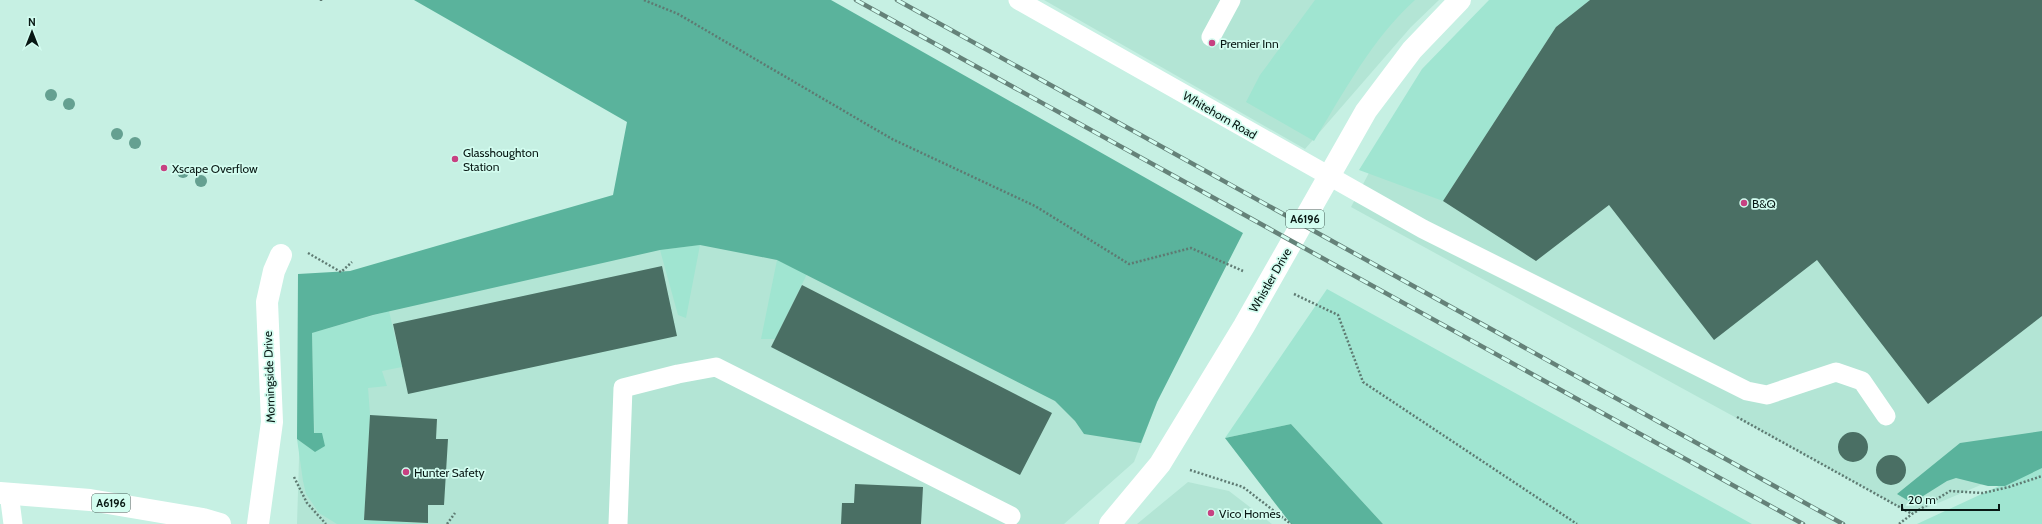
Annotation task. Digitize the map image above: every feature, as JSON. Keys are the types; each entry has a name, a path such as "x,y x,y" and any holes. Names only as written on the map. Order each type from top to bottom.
{"main road":[{"name":"Whistler Drive","path":"1110,524 1160,464 1244,326 1366,111 1412,50 1460,0"},
{"name":"Morningside Drive","path":"258,524 272,422 267,302 274,271 281,255"},
{"name":"A6196","path":"5,493 90,500 128,505 220,524"}],"lane":[{"name":"Whitehorn Road","path":"1018,0 1423,230 1747,391 1767,395 1836,372 1862,381 1886,416"},
{"path":"1211,37 1231,0"},
{"path":"618,524 623,388 678,374 716,367 1011,516"},
{"path":"5,493 13,524"}],"path":[{"path":"644,0 678,14 892,139 1035,206 1129,264 1192,248 1248,273"},
{"path":"1289,292 1338,314 1363,382 1577,524"},
{"path":"1160,464 1200,472 1243,487 1291,524"},
{"path":"1899,524 1912,514 1950,491 1983,493 2009,487 2042,476"},
{"path":"447,524 455,513"}],"shaded area":[{"path":"1044,0 1439,0 1411,27 1305,149"},
{"path":"1315,0 1415,0 1385,32 1372,49 1314,141 1246,102 1260,75"},
{"path":"1489,0 1590,0 1556,27 1443,201 1359,170 1422,69"},
{"name":"B&Q","path":"1501,0 2042,0 2042,459 1912,514 1351,207 1421,74"},
{"path":"746,191 1157,402 1134,462 1064,524 297,524 304,297"},
{"path":"700,245 686,318 678,315 660,250"},
{"path":"777,260 807,274 775,339 761,339"},
{"path":"1327,289 1752,524 1383,524 1291,424 1225,438"},
{"path":"389,311 402,367 382,371 387,386 368,388 370,415 364,519 427,524 337,524 319,513 306,494 297,439 315,452 312,333"},
{"path":"2042,466 2042,524 1917,524"},
{"name":"Vico Homes","path":"1188,482 1229,491 1272,524 1137,524"}],"green space":[{"path":"414,0 831,0 1243,233 1157,402 1141,443 1084,434 1075,421 1055,401 777,260 700,245 660,250 373,315 312,333 314,433 322,433 325,446 315,452 297,439 298,274 350,271 613,195 627,122"},
{"path":"1291,424 1383,524 1291,524 1225,438"},
{"path":"2042,431 2042,468 2005,486 1988,486 1956,478 1947,481 1912,503 1897,494 1960,443"}],"building":[{"name":"B&Q","path":"1590,0 2042,0 2042,316 1928,404 1817,260 1714,340 1609,205 1536,261 1443,201 1556,27"},
{"path":"662,266 677,336 408,394 393,324"},
{"path":"802,285 1052,413 1020,475 771,347"},
{"name":"Hunter Safety","path":"370,415 437,419 436,439 448,439 444,505 428,505 428,523 364,520"},
{"path":"1853,432 1864,436 1868,447 1864,458 1853,462 1842,458 1838,447 1842,436"},
{"path":"1891,455 1902,459 1906,470 1902,481 1891,485 1880,481 1876,470 1880,459"},
{"path":"855,484 923,487 921,524 841,524 842,503 854,503"}],"railway":[{"path":"856,0 1803,524"},
{"path":"897,0 1843,524"}],"place":[{"name":"Premier Inn","path":"1212,43"},
{"name":"Glasshoughton Station","path":"455,159"},
{"name":"Xscape Overflow","path":"164,168"},
{"name":"B&Q","path":"1744,203"},
{"name":"Hunter Safety","path":"406,472"},
{"name":"Vico Homes","path":"1211,513"}]}
